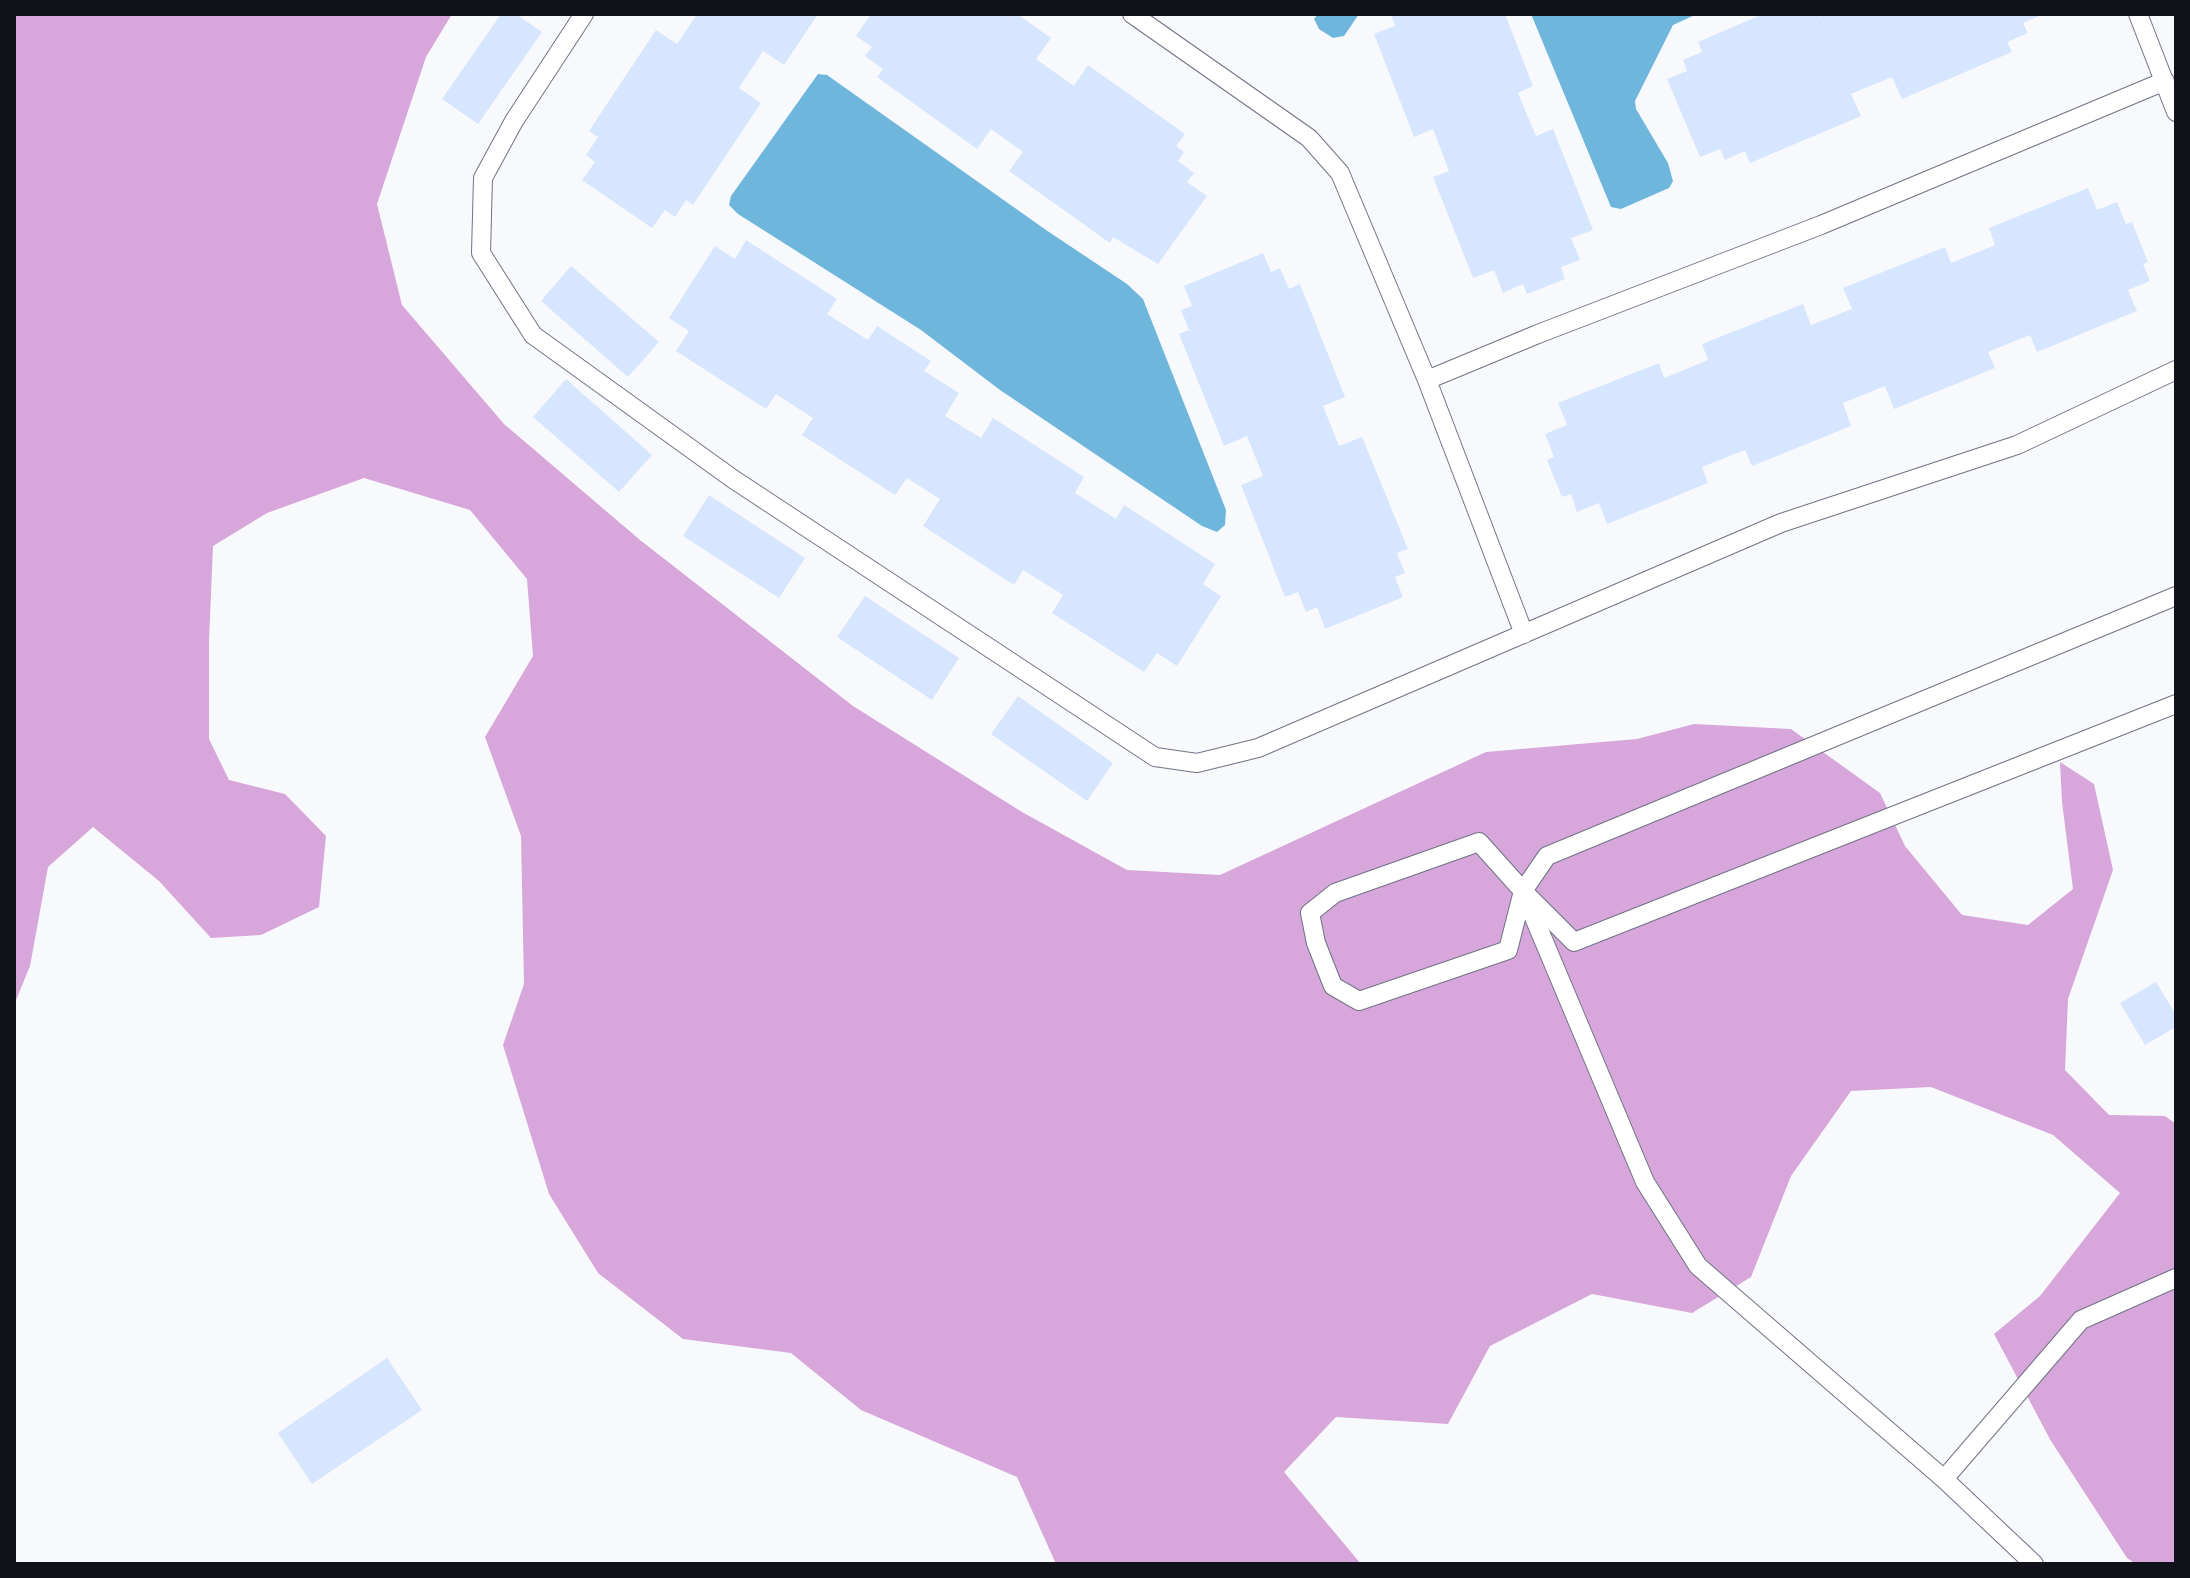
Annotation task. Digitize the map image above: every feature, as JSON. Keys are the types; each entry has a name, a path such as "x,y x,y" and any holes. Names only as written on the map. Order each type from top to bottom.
{"lane":[{"path":"584,14 514,121 483,178 481,253 533,335 733,479 1155,757 1197,763 1258,748 1781,523 2017,445 2176,370"},
{"path":"1132,14 1309,138 1340,173 1427,380 1524,634"},
{"path":"2138,14 2176,112"},
{"path":"1427,380 1821,225 2165,81"},
{"path":"2176,596 1547,856 1523,891 1508,950 1359,1001 1333,986 1316,943 1310,913 1335,893 1479,842 1523,891 1574,942 2176,704"},
{"path":"1523,891 1645,1182 1698,1266 1944,1479 2034,1564"},
{"path":"1944,1479 2081,1320 2176,1278"}],"shaded area":[{"path":"14,14 452,14 426,57 377,204 402,305 504,424 640,540 853,706 1022,812 1127,870 1220,875 1486,752 1637,739 1694,724 1791,729 1880,793 1905,846 1962,915 2028,925 2073,889 2060,762 2094,784 2113,870 2068,999 2065,1070 2109,1115 2165,1116 2176,1124 2176,1564 2136,1564 2127,1558 2051,1441 1994,1334 2040,1296 2120,1193 2053,1135 1931,1087 1851,1091 1791,1176 1751,1277 1692,1313 1592,1294 1490,1346 1448,1424 1336,1417 1284,1472 1361,1564 1056,1564 1017,1477 861,1410 791,1353 683,1339 598,1273 549,1194 503,1045 524,984 521,836 485,737 533,656 527,579 470,510 364,478 267,513 213,546 209,739 229,780 285,794 326,836 319,907 261,935 211,938 159,881 93,827 48,867 30,966 14,1005"}],"water":[{"path":"1318,14 1359,14 1344,36 1333,38 1319,29 1314,19"},
{"path":"1531,14 1697,14 1673,25 1635,101 1636,109 1668,163 1673,181 1669,188 1621,209 1611,207"},
{"path":"818,74 827,75 1127,284 1143,299 1226,510 1225,525 1217,532 1202,526 1000,390 921,330 738,214 729,205 731,196"}],"building":[{"path":"501,14 516,14 542,32 478,124 442,99"},
{"path":"697,14 818,14 784,65 763,51 739,88 761,103 693,205 686,200 675,217 665,210 652,228 582,180 595,162 586,155 598,137 589,131 656,30 677,44"},
{"path":"871,14 1017,14 1051,38 1036,59 1074,86 1088,65 1185,134 1176,146 1184,152 1178,161 1194,173 1187,182 1207,196 1158,264 1113,237 1110,243 1009,171 1023,152 991,129 977,149 877,77 883,69 865,56 872,47 856,36"},
{"path":"1391,14 1505,14 1533,86 1518,93 1536,136 1553,129 1593,230 1571,238 1580,260 1561,267 1565,279 1527,294 1523,284 1503,293 1494,270 1473,278 1433,177 1449,171 1433,129 1414,137 1374,34 1395,26"},
{"path":"1763,14 1818,14 1819,17 1826,14 2044,14 2023,23 2028,33 2007,42 2012,52 1902,99 1892,77 1851,94 1861,116 1750,163 1745,151 1725,160 1720,149 1700,157 1667,79 1687,71 1683,60 1702,52 1698,42"},
{"path":"2088,188 2097,210 2117,202 2126,224 2132,222 2148,262 2143,264 2150,281 2128,290 2137,311 2037,352 2030,335 1988,352 1995,368 1894,409 1885,386 1843,403 1851,426 1752,466 1745,450 1702,467 1708,483 1607,524 1599,503 1577,512 1571,494 1562,497 1547,460 1554,457 1545,434 1567,425 1558,403 1659,363 1664,378 1708,360 1702,344 1803,304 1811,325 1852,309 1843,288 1945,247 1951,263 1995,245 1989,228"},
{"path":"746,240 837,299 827,314 868,340 877,326 931,361 924,371 959,393 945,416 981,438 993,418 1084,477 1075,493 1116,519 1124,505 1215,564 1203,584 1221,596 1177,666 1157,653 1144,672 1052,613 1063,595 1023,570 1014,585 923,526 940,499 907,478 895,495 802,435 813,418 776,394 766,409 676,351 689,331 669,318 715,246 735,259"},
{"path":"1263,253 1271,272 1280,268 1289,289 1300,284 1345,397 1323,406 1339,446 1362,437 1408,549 1397,553 1405,573 1395,577 1403,597 1325,629 1317,607 1306,612 1298,592 1285,597 1241,485 1263,476 1247,436 1224,446 1179,334 1189,330 1181,310 1192,306 1184,286"},
{"path":"571,266 659,342 628,377 541,301"},
{"path":"566,379 652,455 619,492 533,417"},
{"path":"709,495 805,558 779,598 683,536"},
{"path":"865,596 959,658 932,700 837,637"},
{"path":"1018,696 1113,763 1087,801 991,734"},
{"path":"2156,982 2176,1015 2176,1027 2145,1045 2120,1003"},
{"path":"387,1358 422,1410 312,1484 278,1433"}]}
